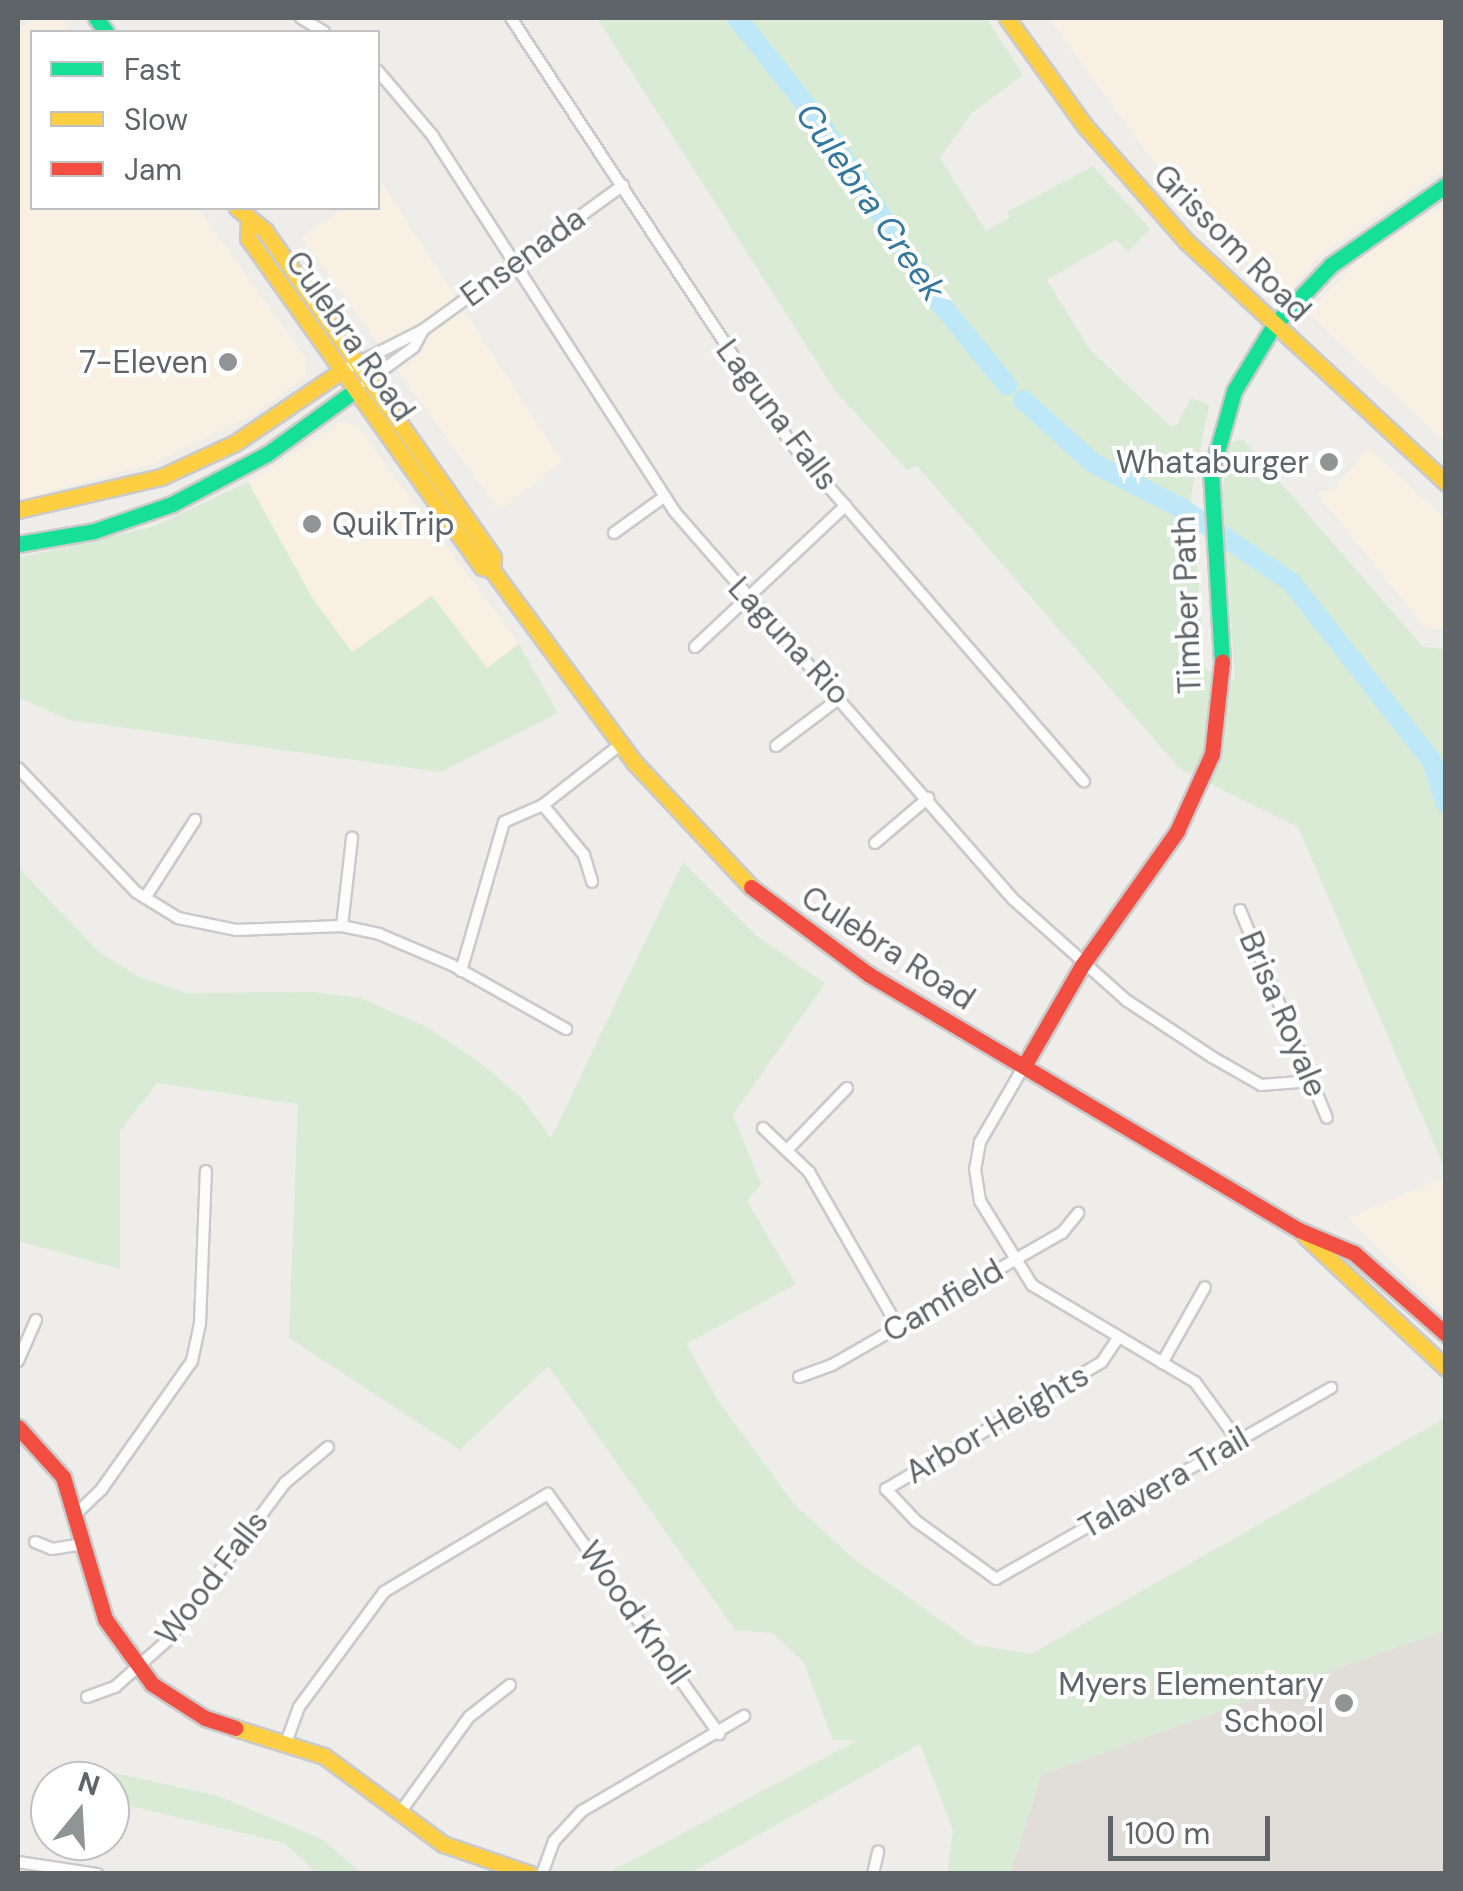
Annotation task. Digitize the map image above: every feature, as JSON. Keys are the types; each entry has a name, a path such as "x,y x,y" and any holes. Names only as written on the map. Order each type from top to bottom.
{"main road":[{"name":"Grissom Road","path":"1007,18 1118,166 1274,325 1446,483"},
{"name":"Timber Path","path":"1024,1066 1084,964 1196,794 1212,754 1222,674 1210,516 1211,473 1224,418 1274,325 1352,246 1446,185"},
{"name":"Culebra Road","path":"238,210 265,231 493,557 492,570"},
{"name":"Culebra Road","path":"249,222 248,238 482,567 492,570 621,744 718,854 790,921 1299,1230 1354,1254 1446,1334"},
{"path":"18,510 162,477 235,443 340,372"},
{"path":"18,544 138,517 247,466 354,391"},
{"path":"235,443 247,466"},
{"name":"Culebra Road","path":"1299,1230 1446,1368"},
{"path":"18,1427 55,1464 77,1512 105,1620 137,1669 204,1718 287,1740 346,1770 399,1814 467,1856 530,1874"}],"street":[{"name":"Laguna Falls","path":"511,18 761,404 1084,781"},
{"name":"Laguna Rio","path":"380,74 426,125 664,497 1013,899 1084,964 1172,1032 1261,1084 1312,1082"},
{"path":"380,92 391,84"},
{"name":"Ensenada","path":"340,372 424,330 623,186"},
{"name":"Ensenada","path":"354,391 414,347 424,330"},
{"path":"614,533 664,497"},
{"path":"696,647 846,505"},
{"path":"776,746 840,697"},
{"path":"462,971 504,822 543,805 621,744"},
{"path":"18,768 145,898 178,918 236,930 342,926 380,934 462,971 566,1029"},
{"path":"875,843 928,798"},
{"path":"543,805 584,855 592,882"},
{"path":"145,898 195,820"},
{"path":"342,926 352,838"},
{"name":"Brisa Royale","path":"1240,910 1327,1118"},
{"path":"1024,1066 980,1142 975,1169 980,1201 1014,1260 1042,1294 1204,1390 1238,1441"},
{"path":"790,1147 847,1088"},
{"path":"763,1128 790,1147 898,1327"},
{"path":"77,1512 101,1490 192,1361 200,1324 206,1171"},
{"name":"Camfield","path":"798,1377 898,1327 1062,1233 1078,1213"},
{"path":"1162,1363 1205,1287"},
{"path":"18,1361 36,1320"},
{"name":"Arbor Heights","path":"996,1579 916,1522 886,1489 1102,1362 1118,1338"},
{"name":"Talavera Trail","path":"996,1579 1330,1388"},
{"name":"Wood Falls","path":"87,1697 115,1688 177,1630 285,1483 328,1446"},
{"name":"Wood Knoll","path":"287,1740 298,1708 384,1592 548,1494 718,1734"},
{"path":"35,1542 52,1549 84,1544"},
{"path":"399,1814 470,1717 510,1684"},
{"path":"542,1874 554,1841 582,1811 744,1716"},
{"path":"873,1874 878,1852"},
{"path":"18,1862 97,1874"}],"shaded area":[{"path":"40,18 61,18 70,30 30,30 30,210 199,210 308,361 305,377 251,416 148,465 18,500 18,28"},
{"path":"1049,18 1445,18 1445,168 1319,257 1289,292 1274,293 1146,152"},
{"path":"382,183 562,462 499,510 301,237 342,210 380,210"},
{"path":"1445,205 1445,442 1308,313 1367,250"},
{"path":"343,421 359,428 519,644 488,668 352,653 313,599 248,482"},
{"path":"1368,448 1445,518 1445,629 1425,628 1316,492 1332,491"},
{"path":"1445,1177 1445,1315 1348,1218"},
{"name":"Myers Elementary School","path":"1445,1630 1445,1873 1010,1874 1041,1775"}],"green space":[{"path":"597,18 986,18 1023,75 972,113 940,158 986,231 1010,217 1007,212 1093,166 1150,229 1128,252 1116,240 1047,280 1089,348 1170,426 1177,425 1191,398 1209,405 1191,496 1205,669 1235,681 1222,491 1230,443 1243,439 1423,647 1445,649 1445,1169 1298,827 1180,769 917,466 907,470 836,392"},
{"path":"248,482 313,599 352,652 432,596 487,668 519,644 558,713 440,772 69,720 18,697 18,558 152,527"},
{"path":"683,862 758,937 825,983 733,1115 761,1184 747,1201 796,1284 686,1344 719,1402 795,1505 854,1559 976,1645 1031,1654 1445,1418 1445,1630 1041,1775 1010,1873 947,1873 953,1830 920,1744 691,1873 608,1873 856,1741 833,1740 803,1661 772,1633 735,1630 548,1366 460,1450 289,1338 298,1104 157,1083 120,1131 120,1269 18,1241 18,867 99,952 141,978 186,993 314,992 360,998 427,1027 479,1062 521,1097 551,1138"},
{"path":"130,1776 218,1796 322,1839 361,1873 317,1873 284,1843 130,1806"}],"waterway":[{"name":"Culebra Creek","path":"737,18 821,124 935,297 1007,385"},
{"name":"Culebra Creek","path":"1023,400 1093,463 1183,509 1291,582 1432,761 1446,804"}],"traffic: fast":[{"path":"96,18 105,30"},
{"path":"1222,662 1211,473 1234,391 1274,325 1331,265 1446,185"},
{"path":"18,544 94,531 172,504 267,454 354,391"}],"traffic: slow":[{"path":"1007,18 1085,126 1187,242 1446,483"},
{"path":"239,210 265,231 493,557 492,570"},
{"path":"249,222 248,238 482,567 492,570 635,763 751,887"},
{"path":"18,510 161,477 235,443 340,372"},
{"path":"1305,1236 1446,1368"},
{"path":"235,1728 324,1756 443,1844 530,1874"}],"traffic: jam":[{"path":"1024,1066 1083,964 1177,831 1212,754 1222,662"},
{"path":"751,887 868,974 1299,1230 1354,1253 1446,1334"},
{"path":"18,1427 63,1477 105,1619 152,1684 205,1718 235,1728"}],"place":[{"name":"7-Eleven","path":"228,362"},
{"name":"Whataburger","path":"1329,462"},
{"name":"QuikTrip","path":"312,524"},
{"name":"Myers Elementary School","path":"1344,1703"}]}
